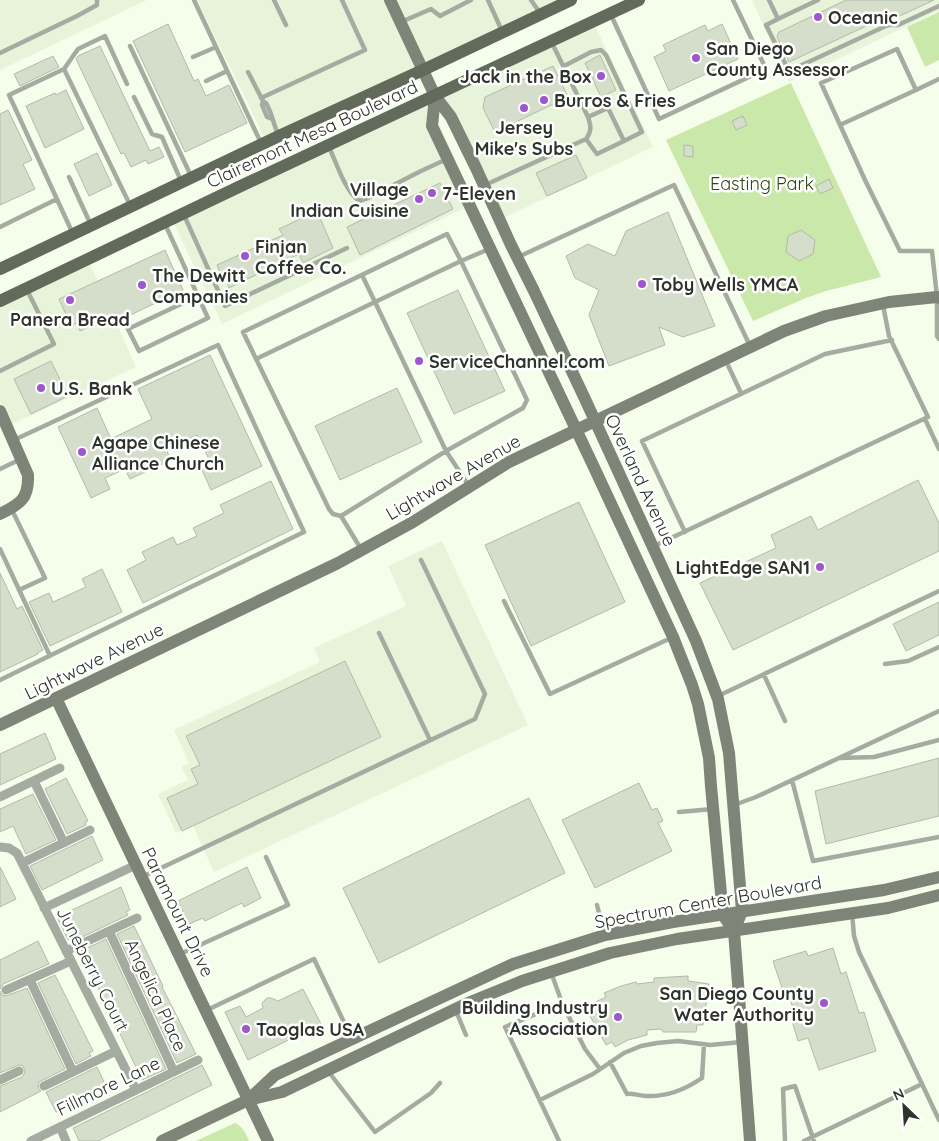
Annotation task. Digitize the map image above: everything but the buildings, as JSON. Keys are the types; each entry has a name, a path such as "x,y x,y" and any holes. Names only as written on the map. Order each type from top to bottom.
{"main road":[{"name":"Clairemont Mesa Boulevard","path":"0,269 571,0"},
{"name":"Clairemont Mesa Boulevard","path":"0,301 638,0"}],"street":[{"name":"Overland Avenue","path":"390,0 435,96 451,117 595,421 696,642 717,697 729,753 742,911 734,931 750,1141"},
{"name":"Overland Avenue","path":"435,96 432,126 577,429 673,637 698,704 709,758 723,915 734,931"},
{"name":"Lightwave Avenue","path":"0,725 338,563 412,522 509,462 750,347 826,316 883,303 938,297"},
{"path":"0,411 28,475 27,493 21,502 6,511"},
{"name":"Paramount Drive","path":"56,698 268,1141"},
{"path":"0,797 60,768"},
{"path":"34,781 64,843"},
{"path":"0,847 9,848 17,853 22,862 90,830"},
{"name":"Juneberry Court","path":"22,862 136,1090"},
{"path":"44,908 136,865"},
{"name":"Spectrum Center Boulevard","path":"248,1100 275,1075 513,964 605,935 673,922 884,890 939,877"},
{"name":"Spectrum Center Boulevard","path":"162,1141 248,1100 282,1092 455,1009 551,971 610,953 677,939 888,908 939,895"},
{"path":"66,952 136,918"},
{"name":"Angelica Place","path":"109,931 174,1072"},
{"path":"6,990 71,961"},
{"path":"30,980 73,1072"},
{"path":"44,1086 116,1051"},
{"name":"Fillmore Lane","path":"31,1141 198,1060"},
{"path":"0,1080 19,1071"},
{"path":"60,1127 66,1141"}],"lane":[{"path":"0,52 77,16 97,5 97,0"},
{"path":"194,0 262,144"},
{"path":"274,0 286,25"},
{"path":"262,100 365,50 342,0"},
{"path":"401,23 431,9 440,16 471,0"},
{"path":"488,0 502,33"},
{"path":"531,0 541,14"},
{"path":"610,13 660,118 766,69 733,0"},
{"path":"769,0 778,18"},
{"path":"818,0 766,25 789,70 888,25 898,25 939,6"},
{"path":"73,234 9,95 64,69 78,49 104,36 126,84"},
{"path":"484,186 586,139 590,133 591,125 588,117 551,41"},
{"path":"130,46 187,180"},
{"path":"193,57 216,47"},
{"path":"916,90 896,49 820,83 900,250 939,250"},
{"path":"564,66 591,52 601,50 606,55 642,132 597,154 586,139"},
{"path":"64,69 130,207"},
{"path":"206,81 227,71"},
{"path":"248,72 262,100 267,117 272,119 279,136"},
{"path":"840,125 939,79"},
{"path":"134,97 152,134 162,137 187,180"},
{"path":"588,117 608,108 624,141"},
{"path":"329,146 348,190 359,201 448,159"},
{"path":"69,177 91,225"},
{"path":"517,258 674,185 750,347"},
{"path":"0,227 57,200"},
{"path":"183,214 225,306 347,248"},
{"path":"164,223 198,296 208,318 138,351 128,329 198,296"},
{"path":"340,516 446,451 523,408 526,400 447,234 243,332 329,509 333,514 340,516 362,550"},
{"path":"256,359 490,249"},
{"path":"932,251 938,297 937,336 939,339"},
{"path":"362,275 446,451 469,487"},
{"path":"0,371 54,344 27,289"},
{"path":"653,547 928,417 889,336 883,303"},
{"path":"685,532 642,441 825,354 892,340"},
{"path":"0,680 304,532 218,345 13,440"},
{"path":"725,359 741,393"},
{"path":"924,419 939,449"},
{"path":"0,469 21,459"},
{"path":"6,511 45,578 19,590"},
{"path":"0,549 50,656"},
{"path":"142,878 475,718 485,694 421,560"},
{"path":"717,697 939,591"},
{"path":"504,600 550,694 673,637"},
{"path":"379,633 430,740"},
{"path":"885,664 908,661 939,647"},
{"path":"764,675 785,721"},
{"path":"733,806 939,711"},
{"path":"837,758 874,757 939,740"},
{"path":"792,780 813,862 939,836"},
{"path":"679,812 713,809"},
{"path":"179,955 288,905 266,857"},
{"path":"597,905 605,935"},
{"path":"852,913 854,936 859,952 939,1120"},
{"path":"206,1011 314,959 352,1039"},
{"path":"551,971 562,1003 585,1049 600,1069"},
{"path":"559,1141 505,1027 562,1003"},
{"path":"455,1009 466,1035"},
{"path":"540,1100 593,1074 624,1053 641,1046 678,1041 710,1045 742,1042"},
{"path":"610,1062 626,1094 648,1096 671,1093 690,1086 702,1078 704,1044"},
{"path":"327,1070 375,1132 431,1093 440,1083"},
{"path":"804,1141 813,1139 922,1084"},
{"path":"785,1141 783,1089 795,1086 813,1139"}],"shaded area":[{"path":"0,0 147,0 0,70"},
{"path":"197,0 564,0 265,139"},
{"path":"752,0 939,0 939,11 789,82"},
{"path":"594,24 653,147 503,218 442,96"},
{"path":"429,102 475,203 222,324 173,222"},
{"path":"89,262 136,367 10,425 0,401 0,305"},
{"path":"442,541 528,725 214,872 193,826 176,833 158,794 188,780 182,767 189,763 174,730 320,662 314,648 406,606 388,566"}],"green space":[{"path":"939,12 939,60 925,67 907,27"},
{"name":"Easting Park","path":"791,83 881,277 826,291 753,321 666,140"},
{"path":"235,1123 244,1130 249,1141 196,1141"}],"place":[{"name":"Oceanic","path":"818,17"},
{"name":"San Diego County Assessor","path":"696,58"},
{"name":"Jack in the Box","path":"601,76"},
{"name":"Burros & Fries","path":"544,100"},
{"name":"Jersey Mike's Subs","path":"524,108"},
{"name":"7-Eleven","path":"432,193"},
{"name":"Village Indian Cuisine","path":"419,199"},
{"name":"Finjan Coffee Co.","path":"245,256"},
{"name":"Toby Wells YMCA","path":"642,284"},
{"name":"The Dewitt Companies","path":"142,285"},
{"name":"Panera Bread","path":"70,300"},
{"name":"ServiceChannel.com","path":"419,361"},
{"name":"U.S. Bank","path":"41,388"},
{"name":"Agape Chinese Alliance Church","path":"82,452"},
{"name":"LightEdge SAN1","path":"820,567"},
{"name":"San Diego County Water Authority","path":"824,1003"},
{"name":"Building Industry Association","path":"618,1017"},
{"name":"Taoglas USA","path":"246,1029"}]}
